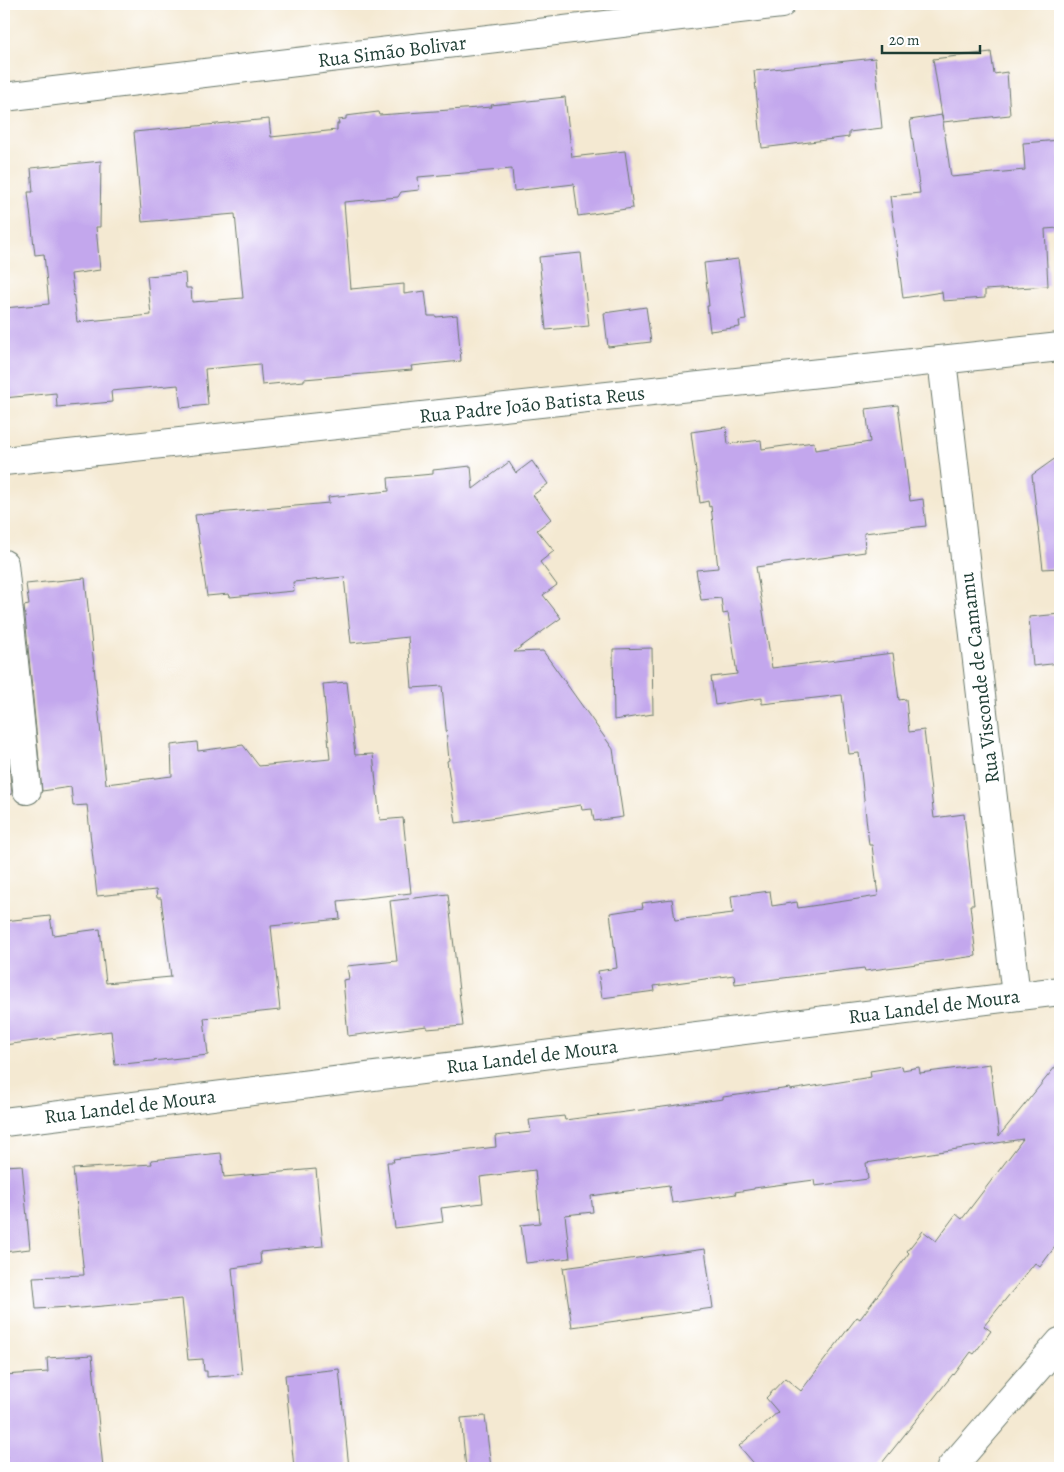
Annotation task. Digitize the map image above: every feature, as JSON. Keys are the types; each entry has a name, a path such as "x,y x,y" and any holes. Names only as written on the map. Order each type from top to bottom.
{"street":[{"name":"Rua Simão Bolivar","path":"4,97 781,4"},
{"name":"Rua Padre João Batista Reus","path":"4,461 1060,347"},
{"name":"Rua Visconde de Camamu","path":"942,360 1016,996"},
{"path":"4,564 27,790"},
{"name":"Rua Landel de Moura","path":"4,1122 1060,991"},
{"path":"951,1468 1060,1342"}],"building":[{"path":"991,52 994,74 1007,72 1010,115 943,122 933,59"},
{"path":"875,58 882,128 849,132 849,137 762,148 754,71"},
{"path":"565,97 572,157 625,151 633,208 578,216 574,184 514,191 512,169 418,177 419,190 401,192 398,197 344,202 351,289 404,284 404,294 425,291 428,316 457,315 461,361 411,366 412,370 304,379 304,381 262,385 260,364 205,369 208,405 181,408 178,385 111,391 112,402 57,407 56,393 4,398 4,308 49,304 44,254 35,255 28,192 33,192 31,168 101,161 100,227 96,227 100,270 71,274 77,322 151,315 147,276 185,273 186,288 191,288 192,302 243,298 235,214 142,222 134,132 269,119 271,137 337,130 338,120 346,119 346,116 378,112 379,115 492,107 491,105"},
{"path":"942,115 951,177 1025,170 1023,143 1060,140 1060,223 1059,228 1045,229 1048,286 985,290 985,298 943,301 942,292 903,298 890,196 920,193 910,120"},
{"path":"581,253 589,326 546,330 539,257"},
{"path":"738,259 746,320 739,321 740,327 710,331 704,263"},
{"path":"646,307 651,342 608,347 604,313"},
{"path":"898,405 910,501 923,499 926,526 864,533 865,552 756,567 772,668 893,653 899,700 906,699 909,732 924,730 934,818 964,814 974,905 970,905 976,956 865,971 864,968 735,984 734,975 654,986 655,991 602,998 598,971 617,968 610,913 643,908 642,903 672,899 675,920 733,913 731,896 770,891 772,906 797,902 798,908 878,896 872,845 869,845 859,753 849,754 842,695 762,704 762,698 715,705 711,677 737,674 728,613 723,614 721,598 701,600 696,570 718,568 711,506 709,507 708,501 700,503 691,432 726,427 728,444 761,440 762,449 814,442 815,450 870,442 866,409"},
{"path":"1060,455 1060,568 1043,569 1032,475"},
{"path":"532,461 548,484 533,495 551,519 537,530 554,551 540,562 557,585 543,595 561,618 514,652 543,651 613,749 623,817 594,821 592,809 582,810 581,805 456,823 447,761 449,760 442,686 412,688 408,637 351,643 344,577 293,582 294,591 230,597 229,594 207,596 195,515 329,503 328,497 389,491 388,478 433,474 433,470 471,466 473,489 509,462 516,473"},
{"path":"85,578 106,784 172,776 171,745 197,742 198,751 243,745 259,766 330,759 323,684 347,682 355,755 373,754 380,820 403,818 411,893 338,901 340,919 271,926 280,1010 204,1018 208,1055 115,1065 111,1031 4,1045 4,921 50,916 53,935 100,929 106,983 171,977 161,898 157,898 156,890 97,896 87,805 73,806 71,787 42,791 24,606 29,605 26,584"},
{"path":"1060,614 1060,663 1033,666 1029,617"},
{"path":"652,648 653,714 614,720 613,649"},
{"path":"4,716 12,794 4,795"},
{"path":"448,894 463,1026 427,1029 427,1026 348,1036 343,980 349,979 347,966 397,961 390,901"},
{"path":"1060,1061 1060,1240 1040,1267 1035,1263 984,1326 991,1331 974,1354 971,1352 878,1468 758,1468 739,1446 778,1412 766,1398 785,1378 801,1391 857,1317 860,1319 923,1231 936,1241 956,1214 962,1219 1023,1139 866,1163 868,1179 815,1186 814,1180 754,1188 735,1192 736,1194 672,1203 669,1185 591,1196 593,1212 565,1215 570,1258 526,1263 521,1225 540,1223 535,1170 480,1177 483,1203 441,1208 443,1222 395,1228 387,1162 394,1162 393,1159 496,1147 495,1136 531,1132 529,1120 564,1116 565,1120 790,1088 790,1090 871,1077 870,1071 902,1066 903,1070 919,1067 920,1073 990,1064 999,1136"},
{"path":"221,1153 224,1177 316,1169 323,1246 260,1252 261,1264 232,1268 242,1374 207,1377 207,1371 204,1371 203,1359 188,1360 182,1299 69,1309 69,1307 36,1309 33,1277 84,1275 73,1169 152,1164 151,1160"},
{"path":"22,1165 30,1249 4,1252 4,1166"},
{"path":"705,1249 713,1308 572,1327 563,1268"},
{"path":"92,1355 103,1468 8,1468 4,1423 4,1375 48,1372 47,1358"},
{"path":"339,1369 349,1468 294,1468 285,1375"},
{"path":"485,1416 491,1468 466,1468 461,1418"}]}
